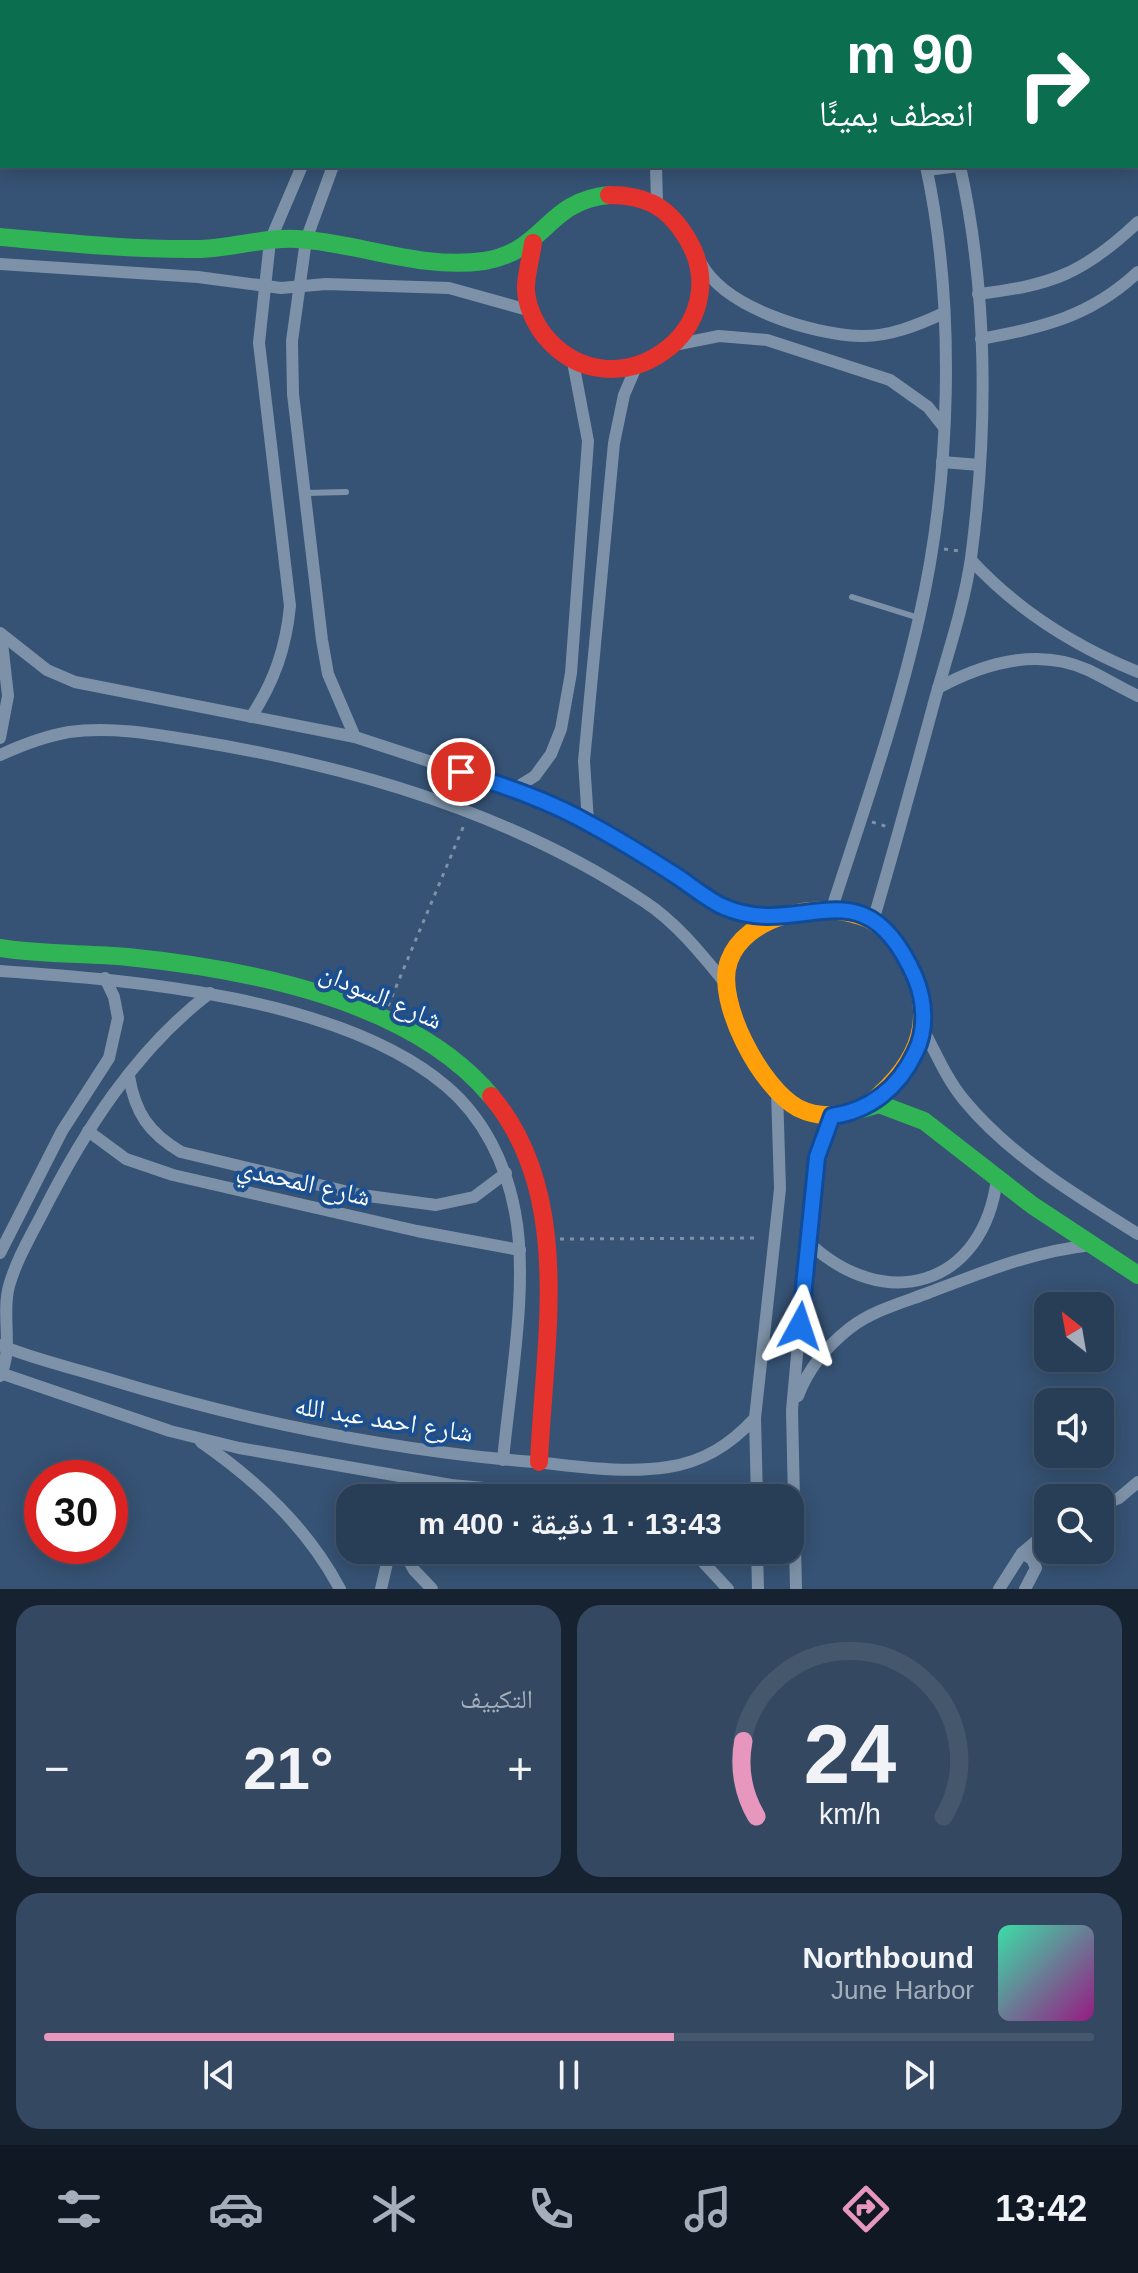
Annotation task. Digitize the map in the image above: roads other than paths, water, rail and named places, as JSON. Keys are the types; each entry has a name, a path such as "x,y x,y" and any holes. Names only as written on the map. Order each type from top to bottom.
{"street":[{"path":"251,717 275,675 288,630 290,606 259,343 270,241 301,168"},
{"path":"332,168 306,240 292,341 293,394 328,674 355,737"},
{"path":"656,168 657,202"},
{"path":"832,908 919,618 933,548 942,462 944,313 927,168"},
{"path":"873,921 900,830 971,556 980,465 981,339 969,208 960,168"},
{"path":"695,251 700,271 698,301 687,329 657,359 636,367 615,371 573,362 554,349 538,331 528,310 524,288 526,265 533,243 548,221 569,205 594,196 620,194 657,202 684,230 695,251 708,276 727,293 749,306 801,324 859,336 903,330 944,313"},
{"path":"978,294 1046,284 1080,269 1138,222"},
{"path":"0,237 201,248 306,240 361,252 446,262 503,257 533,243"},
{"path":"0,264 198,277 265,287 354,284 449,288 528,310"},
{"path":"981,339 1060,322 1100,302 1138,272"},
{"path":"674,345 719,336 767,340 890,380 928,407 943,426"},
{"path":"514,789 535,776 551,754 561,729 569,688 588,441 573,362"},
{"path":"588,822 584,761 614,443 624,395 636,367"},
{"path":"942,462 980,465"},
{"path":"971,556 1023,611 1054,631 1138,672"},
{"path":"0,632 47,670 75,682 355,737 514,789 588,822 720,906 782,917"},
{"path":"0,632 8,696 0,738"},
{"path":"938,688 972,669 1010,660 1048,660 1085,669 1138,696"},
{"path":"0,755 71,732 151,733 236,747 348,772 469,814 566,856 646,902 675,927 726,984"},
{"path":"924,1031 910,1065 899,1080 870,1103 832,1116 802,1110 777,1091 738,1022 726,984 726,966 732,950 743,936 782,917 832,908 873,921 894,940 907,960 920,995 924,1031 962,1098 984,1122 1093,1206 1138,1234"},
{"name":"شارع السودان","path":"0,948 112,956 219,969 331,998 433,1043 463,1065 489,1091 511,1121 528,1154 538,1189 544,1239 539,1462"},
{"name":"شارع السودان","path":"0,971 105,978 210,993 323,1023 387,1049 447,1087 471,1112 491,1141 506,1173 520,1250 503,1460"},
{"path":"0,1253 62,1131 109,1058 118,1018 105,978"},
{"path":"1,1374 6,1302 15,1270 88,1131 166,1030 210,993"},
{"name":"شارع المحمدي","path":"129,1076 133,1100 143,1122 160,1140 181,1152 361,1195 436,1205 474,1197 506,1173"},
{"path":"757,1484 755,1418 781,1177 777,1091"},
{"path":"870,1103 910,1114 926,1123 997,1178 1138,1275"},
{"path":"796,1589 792,1410 817,1157 832,1116"},
{"name":"شارع المحمدي","path":"88,1131 126,1159 161,1172 417,1231 520,1250"},
{"path":"807,1241 827,1260 849,1274 874,1282 900,1283 926,1278 949,1266 969,1250 989,1216 997,1178"},
{"path":"792,1410 801,1385 823,1354 851,1327 873,1314 1016,1259 1054,1249 1092,1245"},
{"name":"شارع احمد عبد الله","path":"3,1346 241,1417 370,1442 503,1460 668,1467 702,1458 733,1441 755,1418"},
{"name":"شارع احمد عبد الله","path":"1,1374 195,1437 446,1484"},
{"path":"195,1437 235,1465 272,1498 304,1534 340,1589"},
{"path":"1114,1500 1138,1482"},
{"path":"999,1589 1022,1553 1034,1543"},
{"path":"1022,1553 1032,1559 1036,1568 1025,1589"},
{"path":"381,1589 387,1564"},
{"path":"411,1564 432,1589"},
{"path":"705,1564 728,1589"},
{"path":"757,1564 758,1589"}],"lane":[{"path":"306,493 346,492"},
{"path":"852,597 919,618"}]}
